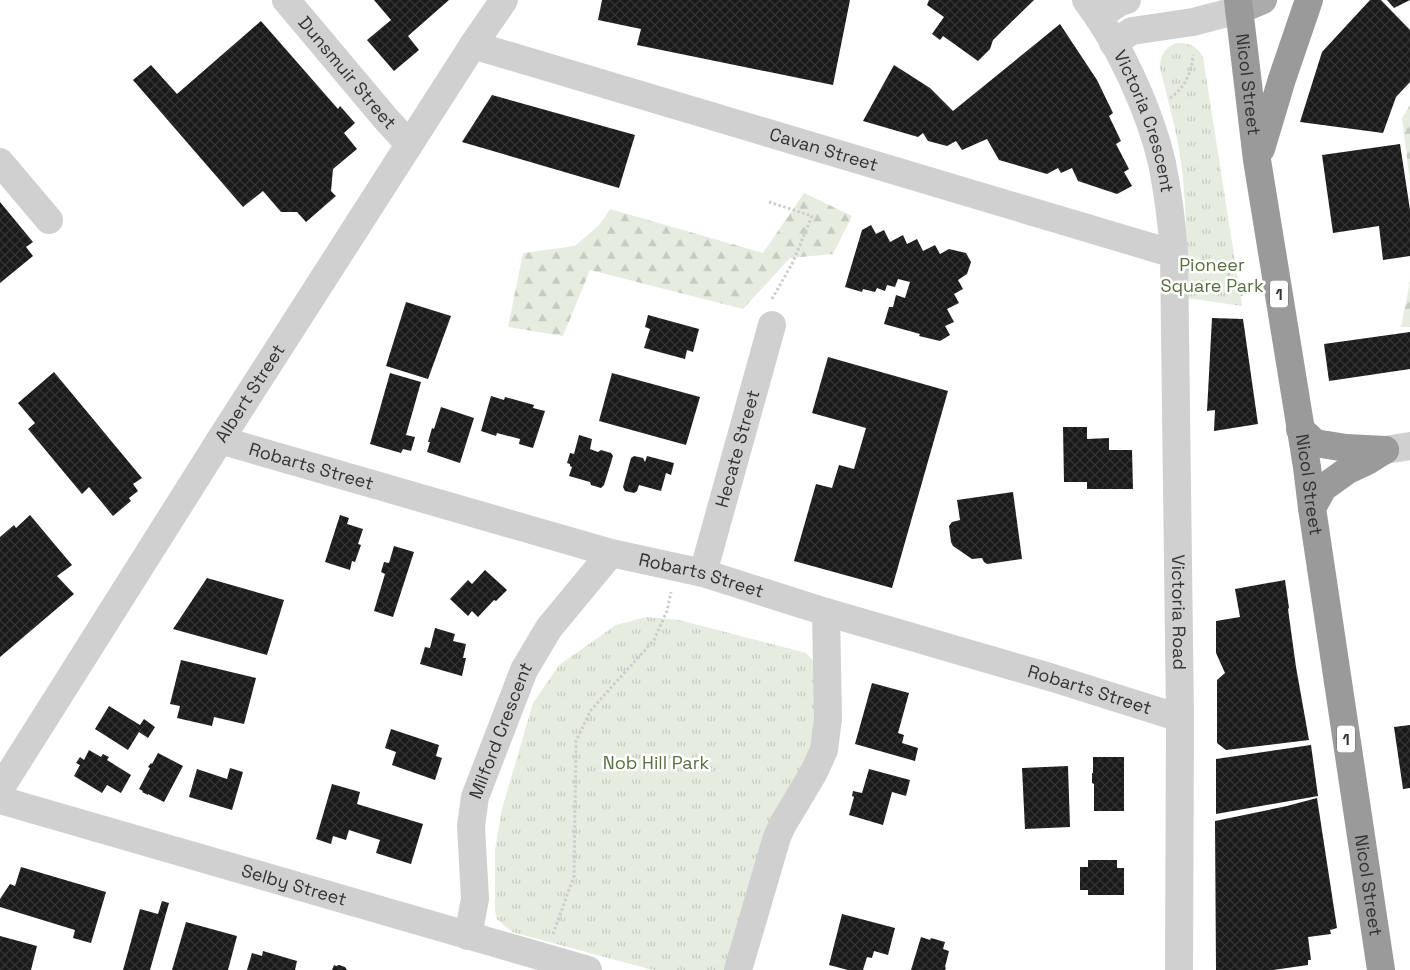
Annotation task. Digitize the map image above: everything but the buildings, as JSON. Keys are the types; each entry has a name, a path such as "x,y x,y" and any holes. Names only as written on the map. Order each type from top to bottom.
{"highway":[{"path":"1257,160 1309,0"},
{"name":"Nicol Street","path":"1247,3 1257,160 1300,429 1381,970"},
{"path":"1300,429 1315,443 1346,448 1397,448"},
{"path":"1312,508 1322,488 1348,470 1397,448"}],"street":[{"name":"Dunsmuir Street","path":"286,0 409,144"},
{"name":"Albert Street","path":"0,789 409,144 504,0"},
{"path":"1092,8 1127,0"},
{"path":"1113,43 1132,32 1192,22 1247,3"},
{"name":"Victoria Crescent","path":"1092,8 1134,83 1151,124 1159,153 1170,211 1184,256"},
{"name":"Cavan Street","path":"473,45 1184,256"},
{"path":"0,162 49,220"},
{"name":"Victoria Road","path":"1179,970 1184,256"},
{"name":"Hecate Street","path":"703,573 771,313"},
{"name":"Robarts Street","path":"220,440 611,553 703,573 826,612 1053,678 1180,718"},
{"name":"Milford Crescent","path":"468,936 475,899 471,826 475,797 524,670 550,628 611,553"},
{"path":"738,970 777,837 814,772 824,750 828,719 826,612"},
{"name":"Selby Street","path":"0,800 585,970"}],"path":[{"path":"1170,98 1178,93 1184,85 1193,64 1193,55"},
{"path":"769,202 812,216 771,313"},
{"path":"1184,256 1215,267 1232,278 1242,296"},
{"path":"545,958 574,876 576,741 591,710 654,640 667,611 676,567"}],"green space":[{"name":"Pioneer Square Park","path":"1176,43 1192,46 1203,57 1242,306 1186,298 1187,253 1182,166 1160,68 1164,52"},
{"path":"1410,105 1410,182 1402,118"},
{"path":"804,193 852,216 833,254 790,258 743,309 590,270 563,336 508,327 523,253 575,246 600,224 610,209 763,253"},
{"path":"1410,281 1410,327 1401,327 1409,287"},
{"name":"Nob Hill Park","path":"646,617 679,620 806,653 819,667 818,744 726,970 653,970 512,932 497,919 495,911 495,850 502,809 533,703 559,665 616,625"}]}
